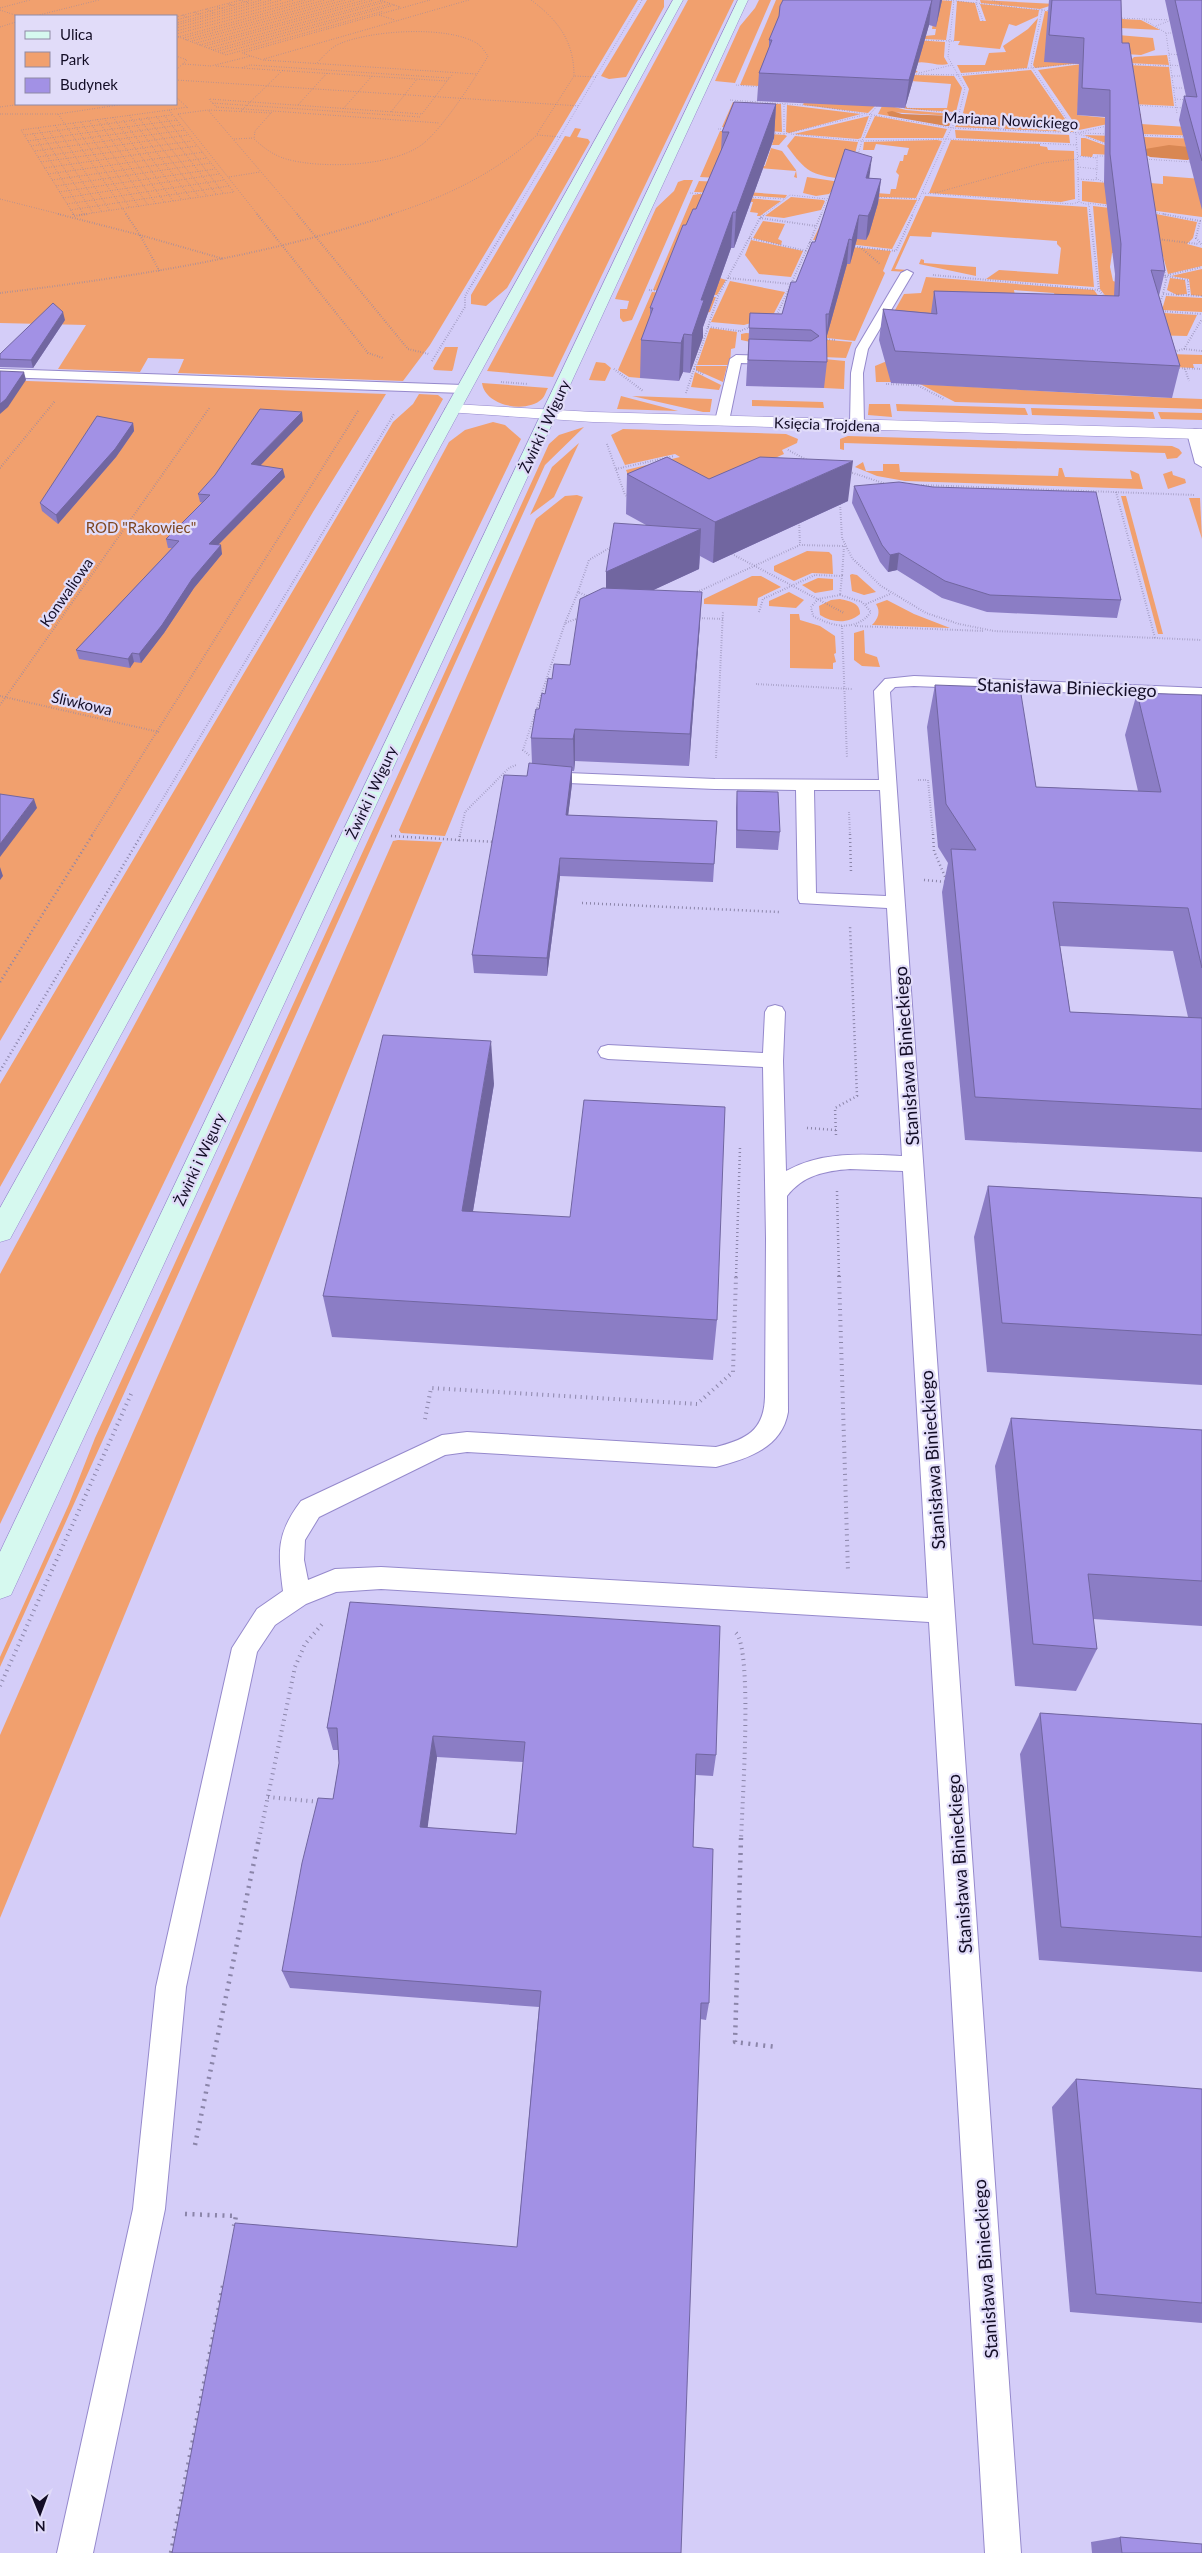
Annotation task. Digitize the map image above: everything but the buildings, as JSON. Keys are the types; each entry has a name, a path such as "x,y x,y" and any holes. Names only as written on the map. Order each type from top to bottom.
{"main road":[{"path":"0,1232 678,0"},
{"name":"Żwirki i Wigury","path":"0,1584 743,0"}],"street":[{"name":"Księcia Trojdena","path":"453,409 548,415 722,421 1198,433"}],"lane":[{"path":"857,425 859,360 862,349 907,273"},
{"path":"722,421 736,359 791,361"},
{"path":"0,373 464,389"},
{"path":"1198,433 1202,463"},
{"name":"Stanisława Binieckiego","path":"1003,2553 882,691 892,682 914,681 1202,693"},
{"path":"536,776 714,784 888,785"},
{"path":"805,784 807,899 896,902"},
{"path":"296,1596 290,1542 297,1525 310,1510 442,1445 467,1442 716,1457 740,1452 759,1439 774,1422 778,1279 773,1061 775,1012"},
{"path":"608,1052 773,1061"},
{"path":"776,1195 790,1178 810,1168 837,1162 913,1164"},
{"path":"75,2553 149,2209 171,1987 245,1648 266,1617 296,1596 335,1581 381,1578 942,1611"}],"path":[{"path":"0,9 30,0"},
{"path":"39,15 99,0"},
{"path":"178,17 241,0 321,28"},
{"path":"178,23 187,17 252,0"},
{"path":"180,22 261,0 334,25"},
{"path":"178,24 272,0"},
{"path":"178,24 188,25 281,0 345,22"},
{"path":"178,31 294,0"},
{"path":"178,36 198,28 303,1 314,0"},
{"path":"182,38 321,0 367,16"},
{"path":"186,40 335,0"},
{"path":"338,0 354,0"},
{"path":"200,45 360,0 388,10"},
{"path":"204,46 374,0"},
{"path":"178,36 226,55 400,7 381,0 208,48"},
{"path":"407,6 417,0"},
{"path":"289,63 261,60 242,53 430,0"},
{"path":"261,60 469,0"},
{"path":"0,292 160,272 284,247 380,218 454,190 510,157 537,135 574,76 574,53 568,36 555,19 531,0"},
{"path":"430,365 465,306 465,296 642,0"},
{"path":"946,0 977,1 1060,12"},
{"path":"889,271 896,251 959,114 965,88 948,57 954,0"},
{"path":"992,0 1007,6"},
{"path":"178,36 260,15 303,1 356,19"},
{"path":"191,42 342,1"},
{"path":"346,1 395,21"},
{"path":"196,43 346,1"},
{"path":"977,1 983,21"},
{"path":"213,50 386,2"},
{"path":"228,4 309,32"},
{"path":"217,51 391,4"},
{"path":"222,53 395,5"},
{"path":"217,7 297,35"},
{"path":"1042,10 1050,8"},
{"path":"0,9 15,15"},
{"path":"206,9 286,38"},
{"path":"1042,10 1031,66 1076,133 1079,202"},
{"path":"194,12 274,41"},
{"path":"182,16 262,45"},
{"path":"1111,17 1178,20"},
{"path":"1143,19 1166,33 1174,34"},
{"path":"1156,26 1170,20"},
{"path":"0,27 15,22"},
{"path":"180,22 251,48"},
{"path":"178,26 181,30 239,51"},
{"path":"254,138 267,151 297,161 340,164 358,163 380,160 410,151 429,139 486,61 487,52 482,45 458,37 407,32 372,35 352,40 334,48 316,64"},
{"path":"1166,33 1177,114"},
{"path":"343,36 352,40"},
{"path":"913,39 954,41"},
{"path":"1167,43 1172,44"},
{"path":"1169,54 1181,55"},
{"path":"211,66 251,56"},
{"path":"178,57 187,60 178,68"},
{"path":"914,74 958,75 1073,65 1085,61"},
{"path":"241,68 261,62 476,74"},
{"path":"289,63 242,110 208,110 178,114 368,353 385,359"},
{"path":"1126,70 1125,63 1182,66"},
{"path":"183,64 447,81"},
{"path":"250,65 450,78"},
{"path":"290,113 335,65"},
{"path":"907,75 952,65"},
{"path":"337,116 379,68"},
{"path":"385,120 423,71"},
{"path":"416,122 453,73"},
{"path":"574,76 597,77"},
{"path":"1172,76 1184,76"},
{"path":"178,80 580,106"},
{"path":"736,85 766,87"},
{"path":"1173,88 1185,88"},
{"path":"178,99 191,112"},
{"path":"422,114 209,99 216,107 242,110 440,124"},
{"path":"1175,99 1188,100"},
{"name":"Mariana Nowickiego","path":"730,100 817,106 953,128 1114,134"},
{"path":"772,325 810,242 827,199 855,165 872,114 880,103 872,100"},
{"path":"212,103 420,117"},
{"path":"784,104 784,134"},
{"path":"1127,104 1185,108"},
{"path":"0,107 15,105"},
{"path":"0,114 58,114 118,105"},
{"path":"168,109 234,192 74,216 21,130 168,109 187,107"},
{"path":"898,107 959,114 1010,131"},
{"path":"208,110 318,238 408,349 429,354"},
{"path":"160,111 224,194"},
{"path":"152,112 216,195"},
{"path":"254,138 255,131 272,112"},
{"path":"144,113 208,196"},
{"path":"58,114 116,203 140,235 160,272"},
{"path":"136,114 199,197"},
{"path":"788,134 872,114"},
{"path":"129,115 191,199"},
{"path":"25,135 173,115"},
{"path":"120,116 182,200"},
{"path":"113,117 174,201"},
{"path":"104,118 165,203"},
{"path":"97,119 156,204"},
{"path":"28,141 177,120"},
{"path":"89,121 148,205"},
{"path":"81,122 138,207"},
{"path":"73,123 130,208"},
{"path":"55,125 110,211"},
{"path":"31,146 181,125"},
{"path":"1076,133 1111,125"},
{"path":"46,126 102,212"},
{"path":"38,128 93,214"},
{"path":"30,129 84,215"},
{"path":"718,129 727,130"},
{"path":"35,151 185,130"},
{"path":"765,132 862,141 946,139 1077,145"},
{"path":"1076,133 1110,146"},
{"path":"38,157 189,135"},
{"path":"537,135 561,137"},
{"path":"1134,135 1192,137"},
{"path":"233,140 254,138"},
{"path":"41,162 193,140"},
{"path":"44,168 197,146"},
{"path":"48,174 208,151"},
{"path":"1190,162 1196,155"},
{"path":"933,194 1043,162 1097,158 1097,156 1115,157"},
{"path":"52,180 207,158"},
{"path":"1096,178 1097,158"},
{"path":"1143,159 1196,162"},
{"path":"56,186 211,163"},
{"path":"1078,167 1097,169"},
{"path":"59,192 215,169"},
{"path":"229,177 261,172"},
{"path":"63,198 220,174"},
{"path":"1078,179 1096,180 1096,178"},
{"path":"1096,178 1112,187"},
{"path":"66,204 224,180"},
{"path":"70,210 229,186"},
{"path":"690,193 709,194"},
{"path":"923,193 1072,204 1079,202 1114,207"},
{"path":"686,394 718,296 760,218 790,195 827,199"},
{"path":"747,196 785,199"},
{"path":"871,197 920,199"},
{"path":"0,199 226,259"},
{"path":"1079,202 1089,205 1099,290 1108,302"},
{"path":"1152,220 1150,211 1200,221 1196,238 1199,244"},
{"path":"760,218 816,226"},
{"path":"749,238 806,251"},
{"path":"1158,248 1156,239 1202,245"},
{"path":"810,242 896,251"},
{"path":"860,247 889,271 1099,290"},
{"path":"1163,267 1165,276 1163,294 1158,311 1202,314"},
{"path":"1165,276 1202,267"},
{"path":"1165,276 1188,280 1189,296"},
{"path":"728,278 791,284"},
{"path":"649,290 669,292"},
{"path":"1163,294 1202,296"},
{"path":"1184,349 1202,319"},
{"path":"740,331 758,324"},
{"path":"708,327 749,332"},
{"path":"817,338 836,340"},
{"path":"1166,353 1184,349 1202,350"},
{"path":"859,360 877,360 873,365 873,384 917,385 947,400"},
{"path":"1175,368 1202,369"},
{"path":"614,369 644,392"},
{"path":"1185,369 1189,381"},
{"path":"0,468 60,395"},
{"name":"Konwaliowa","path":"0,705 214,402"},
{"path":"0,982 159,732 360,407"},
{"path":"0,1071 388,421 398,410"},
{"path":"604,436 624,495 631,498"},
{"path":"793,448 788,450 813,464"},
{"path":"616,468 674,456"},
{"path":"846,471 888,484 878,486"},
{"path":"918,485 1195,495"},
{"path":"1116,492 1155,638"},
{"path":"840,500 844,546 840,595"},
{"path":"799,518 800,545"},
{"path":"532,758 523,750 565,623 590,560 600,552 618,544"},
{"path":"694,594 800,545 844,546"},
{"path":"844,546 854,561 890,594 927,614 962,626 994,632"},
{"path":"732,554 844,613"},
{"path":"759,612 763,600 815,575 842,576"},
{"path":"578,592 587,597 596,598"},
{"path":"866,604 890,594"},
{"path":"853,626 866,620 870,612 866,604 855,598 840,595 818,599 811,607 813,616 824,623 853,626 1202,640"},
{"path":"714,784 723,611"},
{"path":"565,623 585,616"},
{"path":"696,618 723,620"},
{"path":"756,684 858,689"},
{"name":"Śliwkowa","path":"0,696 159,732"},
{"path":"459,841 465,812 509,768"},
{"path":"914,780 928,780 934,851 947,882"},
{"path":"391,836 496,842"},
{"path":"916,880 954,882"},
{"path":"582,903 780,912"},
{"path":"848,1571 835,1108 857,1096 850,926"},
{"path":"424,1423 431,1388 697,1404 733,1372 740,1124 836,1130"},
{"path":"194,2152 295,1667 305,1644 321,1624 329,1619"},
{"path":"729,1628 740,1637 745,1667 744,1782 735,2042 776,2047"},
{"path":"268,1798 323,1802"},
{"path":"184,2205 182,2214 236,2216 232,2236"},
{"path":"171,2553 225,2274"}],"green space":[{"path":"0,0 638,0 430,345 403,381 178,373 184,359 148,358 140,372 58,369 86,325 0,323"},
{"path":"647,0 664,0 664,7 626,77 609,79 601,76"},
{"path":"688,0 734,0 553,377 487,371"},
{"path":"759,0 771,0 735,83 715,81 740,26"},
{"path":"776,0 789,0 778,87 740,85"},
{"path":"937,0 952,1 946,40 902,38 935,35 936,29 932,29"},
{"path":"980,0 1056,4 1040,9 981,3"},
{"path":"957,1 975,3 980,21 986,21 980,4 1039,10 1038,16 1016,26 1009,24 1000,49 958,45 960,41 954,41"},
{"path":"1045,11 1096,17 1080,63 1035,68 1033,65"},
{"path":"1038,18 1027,68 961,73 957,65 985,65 989,53 1006,52 1003,46 1028,29"},
{"path":"1104,18 1141,20 1160,30 1100,27"},
{"path":"1118,35 1153,38 1155,50 1141,55 1125,54"},
{"path":"899,39 945,42 944,57 948,64 915,63 912,67 918,72 896,77"},
{"path":"1167,55 1169,65 1128,63 1134,57"},
{"path":"1082,64 1077,115 1127,120 1079,130 1038,70"},
{"path":"1128,65 1169,67 1174,106 1132,104"},
{"path":"1031,70 1074,132 1006,129 963,113 969,89 962,76"},
{"path":"913,75 954,76 962,88 956,112 907,109 884,103 906,106 907,108 947,108 951,84 911,81"},
{"path":"733,102 781,104 782,132 722,127"},
{"path":"804,102 878,103 868,113 803,105"},
{"path":"883,104 906,110 952,114 954,116 888,112 889,116 878,114"},
{"path":"787,105 861,114 789,133 786,132"},
{"path":"1131,113 1141,114 1141,124 1202,128 1202,136 1142,134"},
{"path":"869,116 861,138 858,139 794,134"},
{"path":"875,116 947,129 943,138 865,138"},
{"path":"961,116 999,128 1000,129 955,127"},
{"path":"575,128 581,129 577,137 588,139 590,142 507,288 486,306 471,304 471,295 565,136 570,137"},
{"path":"955,130 1069,135 1070,143 956,138"},
{"path":"720,131 787,136 779,145 772,145 774,138 718,178 700,177"},
{"path":"1084,135 1202,139 1188,160 1138,155"},
{"path":"795,136 858,142 852,165 842,179 823,176 810,171 787,146"},
{"path":"1081,138 1134,156 1093,154 1092,157 1081,156"},
{"path":"951,140 1040,144 1040,146 1047,147 1048,150 1074,151 1075,199 1061,202 929,193"},
{"path":"942,141 916,198 836,196 861,192 890,194 891,189 896,189 899,175 896,172 900,161 903,161 904,155 907,155 909,148 876,144 874,150 863,150 864,142"},
{"path":"771,148 782,151 796,170 797,178 794,177 796,171 746,167 747,164 765,166"},
{"path":"1163,176 1202,179 1202,217 1082,201 1082,181 1135,185 1136,182 1163,184"},
{"path":"807,177 840,182 829,194 816,196 803,193"},
{"path":"693,180 632,320 623,322 620,318 620,309 627,309 629,301 615,299 617,294 656,208 674,191 678,182"},
{"path":"699,181 720,182 718,190 787,195 785,198 694,192"},
{"path":"693,195 781,201 760,216 757,216 758,213 750,212 753,202 735,201 719,282 720,278 726,280 717,295 653,290"},
{"path":"925,196 1087,207 1094,287 986,279 999,270 1058,274 1061,248 1057,241 932,232 931,237 910,236 895,269 907,270 907,272 891,271"},
{"path":"791,197 825,201 821,210 784,218 765,216"},
{"path":"834,197 917,200 892,249 813,240"},
{"path":"1093,206 1145,212 1114,253 1112,253 1110,267 1113,281 1116,282 1114,307 1100,289"},
{"path":"1151,213 1197,222 1193,238 1187,244 1202,248 1202,266 1168,274"},
{"path":"763,221 785,224 778,239 782,241 781,245 753,238"},
{"path":"751,240 803,251 791,277 759,274 745,255"},
{"path":"812,243 891,251 883,271 885,273 855,341 772,332 817,255 807,253"},
{"path":"921,259 924,260 924,263 976,267 976,276 919,264"},
{"path":"1202,269 1202,296 1191,295 1189,279 1171,276"},
{"path":"926,277 1094,290 1107,308 1058,305 1054,293 1014,290 1016,302 881,335 904,294 921,293"},
{"path":"1170,278 1185,280 1187,294 1177,295 1167,290"},
{"path":"730,281 785,292 772,317 744,325 711,322"},
{"path":"652,292 716,297 710,312 705,313 646,365 640,378 629,377 618,370"},
{"path":"1166,296 1202,298 1202,312 1162,310"},
{"path":"1114,310 1197,315 1187,336 1145,335"},
{"path":"710,328 737,332 735,348 731,349 730,365 697,365"},
{"path":"741,334 852,342 846,358 823,357 741,340"},
{"path":"445,347 458,347 453,369 452,371 434,370 433,368"},
{"path":"1168,354 1202,355 1202,364 1193,364 1194,368 1151,366"},
{"path":"824,359 845,361 844,389 824,388"},
{"path":"887,361 893,382 876,382 875,366"},
{"path":"596,362 605,363 611,368 605,381 589,380"},
{"path":"696,366 727,366 723,382 696,370"},
{"path":"695,372 721,385 719,390 691,387"},
{"name":"ROD \"Rakowiec\"","path":"0,380 386,394 313,512 0,1041"},
{"path":"482,383 548,388 543,398 535,404 517,407 498,402 490,397"},
{"path":"920,384 1202,399 1202,409 955,402"},
{"path":"419,394 438,395 443,399 0,1187 0,1084 393,422 413,404"},
{"path":"621,396 678,411 617,409"},
{"path":"632,396 712,399 710,412 703,412"},
{"path":"752,400 823,402 824,408 752,406"},
{"path":"869,404 890,404 892,417 868,415"},
{"path":"896,404 1025,408 1028,415 897,411"},
{"path":"1031,408 1153,412 1155,419 1032,415"},
{"path":"1158,412 1202,413 1202,420 1161,419"},
{"path":"493,422 505,425 521,439 0,1524 0,1274 449,442 465,430"},
{"path":"584,427 545,465 0,1667 0,1657 69,1504 95,1438 549,444 559,435"},
{"path":"623,429 786,434 798,439 797,443 782,450 784,454 720,482 628,475 626,470 680,457 675,454 625,465 611,435"},
{"path":"848,436 1172,446 1179,449 1182,453 1177,458 1167,459 1165,453 844,443 844,450 840,449 840,439"},
{"path":"579,443 554,497 530,515 552,467"},
{"path":"863,462 866,471 883,471 883,464 899,464 900,472 1058,476 1059,468 1062,468 1065,477 1132,479 1130,470 1139,474 1143,489 905,481 877,476 855,467"},
{"path":"1172,471 1173,475 1185,479 1186,483 1168,489 1163,474"},
{"path":"577,495 583,497 445,836 401,833 399,830 536,519 565,496"},
{"path":"1121,496 1126,496 1163,634 1158,634"},
{"path":"1189,498 1200,498 1202,539"},
{"path":"807,551 829,552 832,555 833,574 812,573 794,581 774,571 774,566"},
{"path":"850,575 857,575 876,592 864,595 852,591"},
{"path":"752,576 761,576 781,587 758,598 757,606 704,604 704,599"},
{"path":"818,578 833,579 833,590 815,593 802,585"},
{"path":"789,592 804,600 796,608 769,606 769,601"},
{"path":"840,599 856,605 860,610 860,614 851,620 845,621 830,620 820,615 819,606 831,600"},
{"path":"887,600 914,614 950,628 872,625 878,615 876,604"},
{"path":"790,614 799,614 800,620 820,626 835,636 836,653 834,654 836,662 833,663 833,669 790,668"},
{"path":"864,630 865,653 877,657 880,667 862,666 854,660 854,633"},
{"path":"393,841 442,842 0,1918 0,1735"}],"shaded area":[{"path":"892,111 902,114 954,116 949,126 946,126 889,116 887,112"},
{"path":"1169,145 1199,148 1188,160 1150,157 1139,150"}]}
